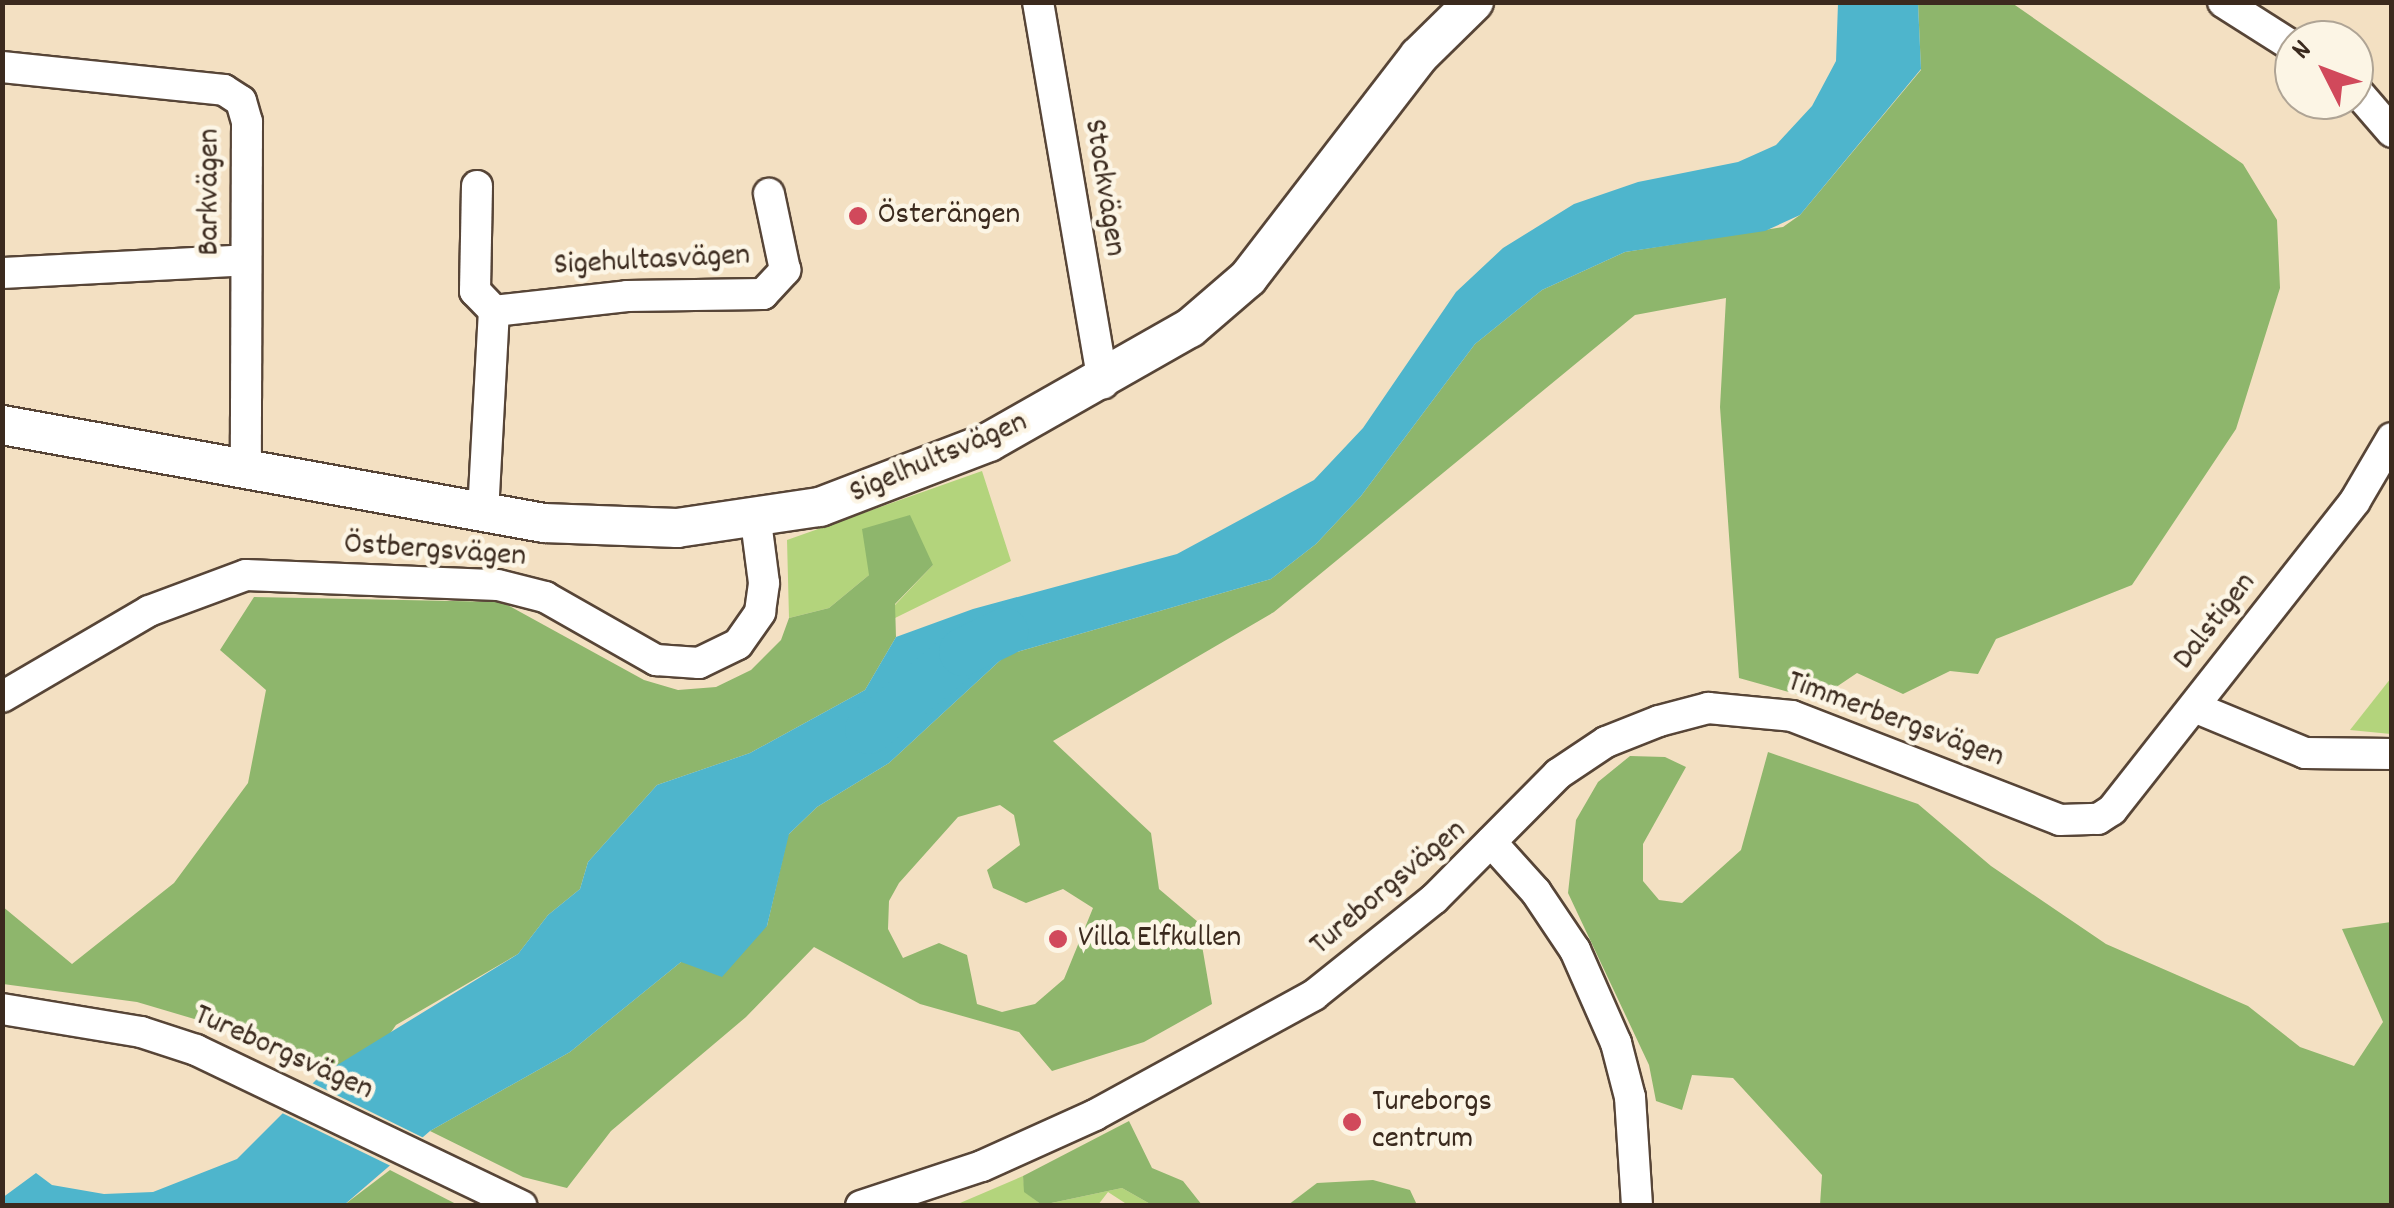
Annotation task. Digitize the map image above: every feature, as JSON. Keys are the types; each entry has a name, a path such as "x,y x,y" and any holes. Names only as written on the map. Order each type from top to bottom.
{"street":[{"name":"Stockvägen","path":"1038,2 1103,383"},
{"name":"Sigelhultsvägen","path":"2,424 483,513 614,529 756,521 897,483 1103,383 1180,336 1248,278 1419,56 1474,2"},
{"path":"2223,2 2274,34"},
{"name":"Barkvägen","path":"2,67 235,95 247,122 246,467"},
{"path":"2374,111 2392,132"},
{"path":"477,186 475,292 494,311 483,513"},
{"name":"Sigehultasvägen","path":"494,311 626,296 762,294 785,270 769,194"},
{"path":"2,273 246,260"},
{"name":"Dalstigen","path":"2075,824 2112,810 2355,501 2392,438"},
{"name":"Östbergsvägen","path":"2,697 150,612 246,575 498,585 546,597 656,660 699,663 738,644 760,612 764,583 756,521"},
{"name":"Timmerbergsvägen","path":"1491,842 1558,774 1606,742 1708,708 1758,710 1825,726 2075,824"},
{"path":"2194,708 2305,754 2392,754"},
{"name":"Tureborgsvägen","path":"860,1206 982,1166 1248,1034 1376,951 1491,842 1536,892 1575,950 1616,1043 1630,1097 1637,1206"},
{"name":"Tureborgsvägen","path":"2,1009 141,1032 253,1074 521,1206"}],"green space":[{"path":"1918,3 2012,3 2243,164 2277,220 2280,288 2236,429 2132,585 1996,639 1978,674 1950,671 1903,694 1857,673 1817,700 1739,678 1720,407 1726,298 1635,315 1274,612 1053,741 1151,833 1159,889 1198,922 1212,1004 1144,1042 1052,1071 1019,1032 920,1004 814,947 746,1017 611,1131 567,1188 523,1177 430,1131 570,1052 681,962 767,926 788,835 817,807 889,763 1006,655 1271,579 1316,544 1361,496 1475,344 1542,290 1625,252 1783,227 1800,215 1921,70","holes":["1000,805 1014,815 1020,845 987,870 993,888 1026,903 1063,889 1093,908 1064,979 1035,1004 1002,1012 977,1004 967,955 939,943 903,958 888,929 889,901 899,883 958,817"]},
{"path":"982,471 1011,561 895,618 895,605 933,565 869,575 829,608 789,618 787,540"},
{"path":"910,515 933,565 895,604 896,637 865,690 750,753 657,785 588,862 580,889 548,915 518,954 396,1025 387,1038 341,1068 321,1075 218,1026 137,1002 3,984 2,906 72,964 174,883 248,783 266,690 220,650 254,597 502,602 644,680 678,690 716,687 751,670 781,640 789,618 829,608 869,575 862,529"},
{"path":"2391,678 2391,734 2350,730"},
{"path":"1768,752 1918,804 1991,866 2106,944 2248,1006 2300,1047 2354,1066 2383,1022 2342,929 2391,922 2391,1205 1820,1205 1822,1175 1733,1078 1692,1075 1682,1110 1656,1101 1649,1065 1568,893 1576,820 1598,782 1630,756 1665,757 1686,767 1643,844 1643,881 1659,900 1682,903 1741,850"},
{"path":"1129,1121 1152,1168 1183,1181 1202,1205 1152,1205 1122,1188 1042,1205 1024,1192 1023,1176"},
{"path":"390,1170 458,1205 344,1205"},
{"path":"1023,1176 1025,1192 1042,1205 1122,1188 1152,1205 1128,1205 1108,1192 1098,1205 953,1206"},
{"path":"1373,1180 1410,1190 1417,1205 1288,1205 1317,1183"}],"water":[{"path":"1838,3 1918,3 1921,69 1800,215 1765,231 1625,252 1542,290 1475,344 1361,496 1316,544 1271,579 1006,655 889,763 817,807 789,834 767,926 722,977 681,962 570,1052 430,1131 344,1205 3,1206 2,1198 36,1173 52,1185 104,1194 153,1192 237,1159 321,1075 518,954 548,915 580,889 588,862 657,785 750,753 865,690 896,637 973,609 1177,554 1314,480 1363,428 1456,292 1503,248 1574,204 1638,182 1738,162 1776,145 1812,106 1836,61"}],"pier":[{"path":"308,1081 428,1140 397,1169 278,1111"}],"waterway":[{"path":"869,730 963,652 1004,632"}],"place":[{"name":"Österängen","path":"858,216"},
{"name":"Villa Elfkullen","path":"1058,939"},
{"name":"Tureborgs centrum","path":"1352,1122"}]}
